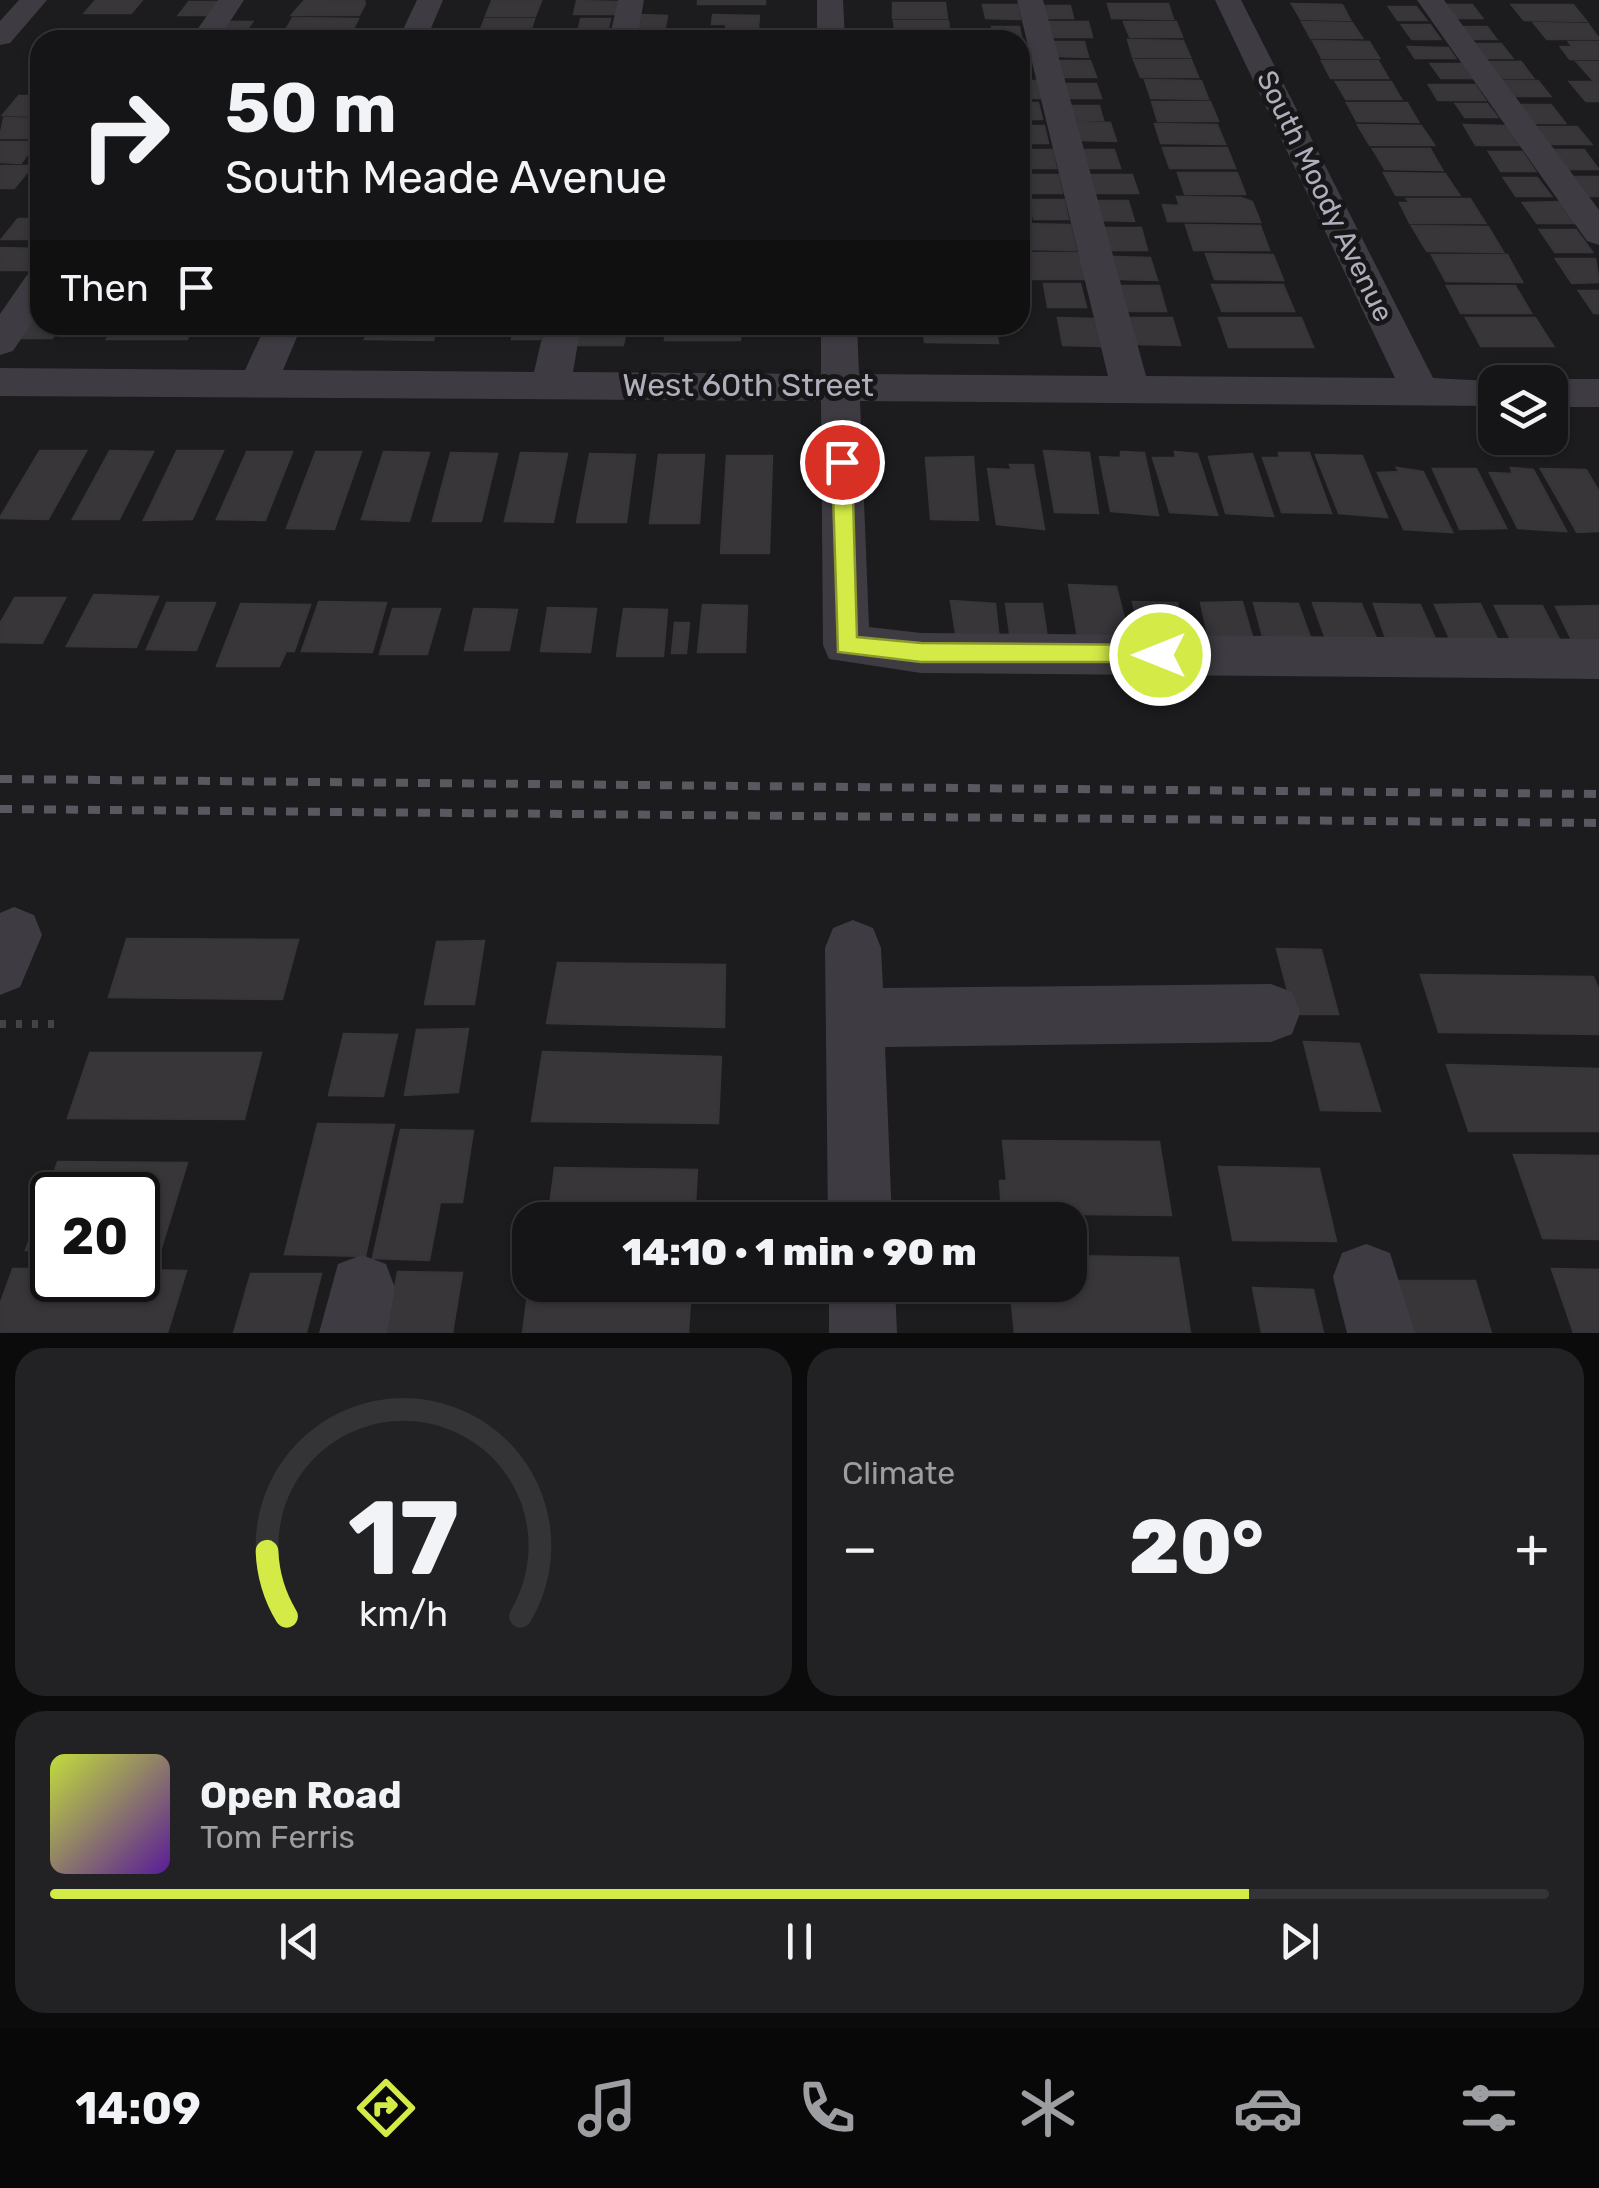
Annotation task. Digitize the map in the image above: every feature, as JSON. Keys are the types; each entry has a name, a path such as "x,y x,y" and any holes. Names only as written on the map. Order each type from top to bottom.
{"street":[{"path":"0,37 34,0"},
{"path":"211,30 232,0"},
{"path":"416,30 430,0"},
{"path":"625,30 631,0"},
{"path":"830,0 831,30"},
{"path":"1030,0 1130,388"},
{"name":"South Moody Avenue","path":"1228,0 1421,392"},
{"path":"1430,0 1599,234"},
{"path":"0,342 30,298"},
{"path":"258,383 280,335"},
{"path":"551,384 562,335"},
{"path":"839,335 846,645 921,653 1599,659"},
{"name":"West 60th Street","path":"0,382 1478,392"},
{"path":"1568,393 1599,393"},
{"path":"853,948 860,1202"},
{"path":"856,1018 1271,1013"},
{"path":"862,1302 863,1333"}],"path":[{"path":"0,1024 57,1024"}],"building":[{"path":"96,0 142,0 131,13 85,13"},
{"path":"305,0 365,4 359,15 292,15"},
{"path":"698,0 765,0 765,4 698,4"},
{"path":"492,1 541,1 535,16 486,16"},
{"path":"577,1 617,2 614,14 574,14"},
{"path":"189,2 218,2 209,15 179,15"},
{"path":"893,3 945,3 947,18 893,18"},
{"path":"1108,4 1168,4 1173,19 1112,18"},
{"path":"1292,4 1342,5 1350,20 1301,19"},
{"path":"983,5 1017,5 1020,19 986,18"},
{"path":"1440,5 1472,5 1482,18 1450,18"},
{"path":"1512,5 1573,5 1586,21 1524,20"},
{"path":"1042,6 1070,6 1073,18 1045,18"},
{"path":"1389,7 1416,7 1426,20 1398,20"},
{"path":"641,15 667,16 665,27 638,27"},
{"path":"713,15 759,16 758,28 712,24"},
{"path":"293,18 358,19 352,30 286,30"},
{"path":"485,19 534,19 531,30 481,30"},
{"path":"581,19 610,19 607,30 578,30"},
{"path":"894,21 948,21 949,30 895,30"},
{"path":"228,22 252,22 246,30 222,30"},
{"path":"1046,22 1088,22 1092,37 1050,37"},
{"path":"1124,22 1176,22 1182,37 1130,37"},
{"path":"1302,22 1352,23 1362,38 1311,38"},
{"path":"1534,23 1588,24 1599,39 1547,39"},
{"path":"1402,25 1430,25 1440,39 1412,39"},
{"path":"992,27 1020,30 993,30"},
{"path":"1460,27 1487,27 1496,39 1469,39"},
{"path":"1128,40 1183,41 1190,57 1133,57"},
{"path":"1313,41 1369,42 1379,58 1322,58"},
{"path":"1052,42 1084,42 1088,57 1056,56"},
{"path":"1569,42 1599,42 1599,59 1570,59 1561,47 1573,47"},
{"path":"1472,44 1501,44 1512,58 1482,58"},
{"path":"1408,47 1448,48 1455,58 1415,58"},
{"path":"1134,60 1191,60 1198,77 1141,77"},
{"path":"1059,61 1090,61 1096,77 1064,77"},
{"path":"1322,61 1378,61 1388,78 1331,78"},
{"path":"1485,62 1521,62 1533,78 1497,78"},
{"path":"1577,62 1599,62 1599,80 1593,80"},
{"path":"1431,64 1461,64 1471,78 1441,78"},
{"path":"1145,80 1201,81 1208,99 1151,98"},
{"path":"1030,81 1036,81 1040,98 1030,98"},
{"path":"1505,81 1538,81 1550,96 1516,96"},
{"path":"1336,82 1391,82 1401,99 1346,99"},
{"path":"1570,82 1599,82 1599,101 1586,101"},
{"path":"1064,84 1096,84 1101,98 1068,98"},
{"path":"1429,85 1475,85 1485,100 1438,100"},
{"path":"19,96 30,96 30,116 3,115"},
{"path":"1152,102 1210,102 1218,121 1158,121"},
{"path":"1030,103 1038,103 1042,119 1030,119"},
{"path":"1347,103 1407,103 1418,122 1357,121"},
{"path":"1456,104 1487,104 1497,117 1465,117"},
{"path":"1517,105 1551,105 1565,123 1530,123"},
{"path":"1069,106 1099,106 1103,120 1073,120"},
{"path":"4,118 30,119 30,138 0,138"},
{"path":"1073,122 1110,123 1116,141 1078,140"},
{"path":"1155,124 1217,125 1225,144 1161,143"},
{"path":"1358,125 1421,126 1434,145 1370,145"},
{"path":"1464,125 1505,126 1518,145 1476,145"},
{"path":"1030,126 1044,126 1048,143 1030,143"},
{"path":"1532,127 1577,127 1591,144 1545,144"},
{"path":"0,142 30,142 30,153 21,163 0,162"},
{"path":"1163,148 1227,148 1235,168 1170,168"},
{"path":"1373,149 1430,149 1442,170 1385,169"},
{"path":"1030,150 1052,150 1056,168 1030,168"},
{"path":"1081,150 1114,150 1120,168 1086,168"},
{"path":"1550,150 1584,150 1598,169 1565,169"},
{"path":"1489,152 1522,152 1535,171 1501,171"},
{"path":"0,166 30,166 14,188 0,188"},
{"path":"1178,173 1237,173 1245,194 1185,194"},
{"path":"1384,173 1445,174 1459,195 1396,195"},
{"path":"1030,175 1058,175 1062,193 1030,193"},
{"path":"1088,175 1132,175 1138,193 1092,193"},
{"path":"1574,177 1599,177 1599,196 1588,196"},
{"path":"1504,178 1537,178 1551,196 1516,196"},
{"path":"1177,197 1241,198 1252,202 1260,222 1168,221 1163,205 1180,206"},
{"path":"1407,199 1470,199 1485,223 1410,223 1400,203 1410,203"},
{"path":"1030,200 1064,200 1068,219 1034,219"},
{"path":"1094,201 1128,201 1134,221 1099,220"},
{"path":"1559,202 1574,223 1537,223 1523,203"},
{"path":"18,219 30,219 30,239 2,239"},
{"path":"1030,224 1070,225 1076,250 1030,249"},
{"path":"1186,225 1260,226 1269,250 1194,250"},
{"path":"1412,226 1488,227 1503,252 1427,251"},
{"path":"1104,228 1141,228 1147,250 1110,250"},
{"path":"1540,230 1576,230 1592,252 1555,252"},
{"path":"0,248 30,249 30,270 0,270"},
{"path":"1030,253 1079,253 1084,279 1031,279"},
{"path":"1206,254 1273,255 1283,280 1215,279"},
{"path":"1432,255 1507,255 1522,282 1446,281"},
{"path":"1114,257 1150,258 1157,280 1119,279"},
{"path":"1556,259 1595,259 1599,282 1572,283"},
{"path":"1044,284 1080,284 1086,307 1048,307"},
{"path":"1212,285 1283,285 1294,311 1222,311"},
{"path":"1120,286 1159,286 1166,311 1127,311"},
{"path":"1447,286 1515,286 1531,313 1461,313"},
{"path":"1579,291 1599,291 1599,313 1594,313"},
{"path":"30,317 30,335 54,335 52,338 16,338"},
{"path":"1058,318 1093,319 1100,346 1063,345"},
{"path":"1127,318 1172,318 1180,345 1134,344"},
{"path":"1219,318 1301,318 1313,347 1229,347"},
{"path":"1466,318 1535,318 1553,346 1481,346"},
{"path":"109,335 189,335 187,339 107,339"},
{"path":"367,335 435,335 433,340 365,339"},
{"path":"513,335 541,335 540,339 512,339"},
{"path":"574,335 625,335 623,345 572,345"},
{"path":"666,335 740,335 740,340 665,340"},
{"path":"924,335 997,335 998,343 925,342"},
{"path":"40,451 86,451 48,519 0,518"},
{"path":"110,451 153,452 119,519 73,519"},
{"path":"177,451 223,451 192,519 144,520"},
{"path":"1044,451 1089,453 1098,513 1055,512"},
{"path":"247,452 292,452 265,520 217,519"},
{"path":"316,452 361,452 334,529 287,528"},
{"path":"384,452 429,453 409,521 362,519"},
{"path":"1121,452 1144,453 1158,515 1111,511 1100,457 1121,458"},
{"path":"1175,452 1197,454 1217,515 1170,512 1153,458 1176,458"},
{"path":"451,453 497,454 481,521 433,521"},
{"path":"521,453 567,454 553,522 505,521"},
{"path":"1279,453 1309,453 1331,513 1282,512 1263,458 1280,458"},
{"path":"590,454 635,455 626,522 577,522"},
{"path":"1252,454 1273,516 1226,513 1209,457"},
{"path":"659,455 704,455 699,523 650,523"},
{"path":"1316,455 1362,456 1387,517 1339,513"},
{"path":"727,456 772,456 769,553 721,553"},
{"path":"973,457 978,520 931,519 926,458"},
{"path":"1010,465 1033,465 1044,529 997,524 988,469 1012,470"},
{"path":"1397,468 1423,472 1452,532 1404,529 1378,473 1400,472"},
{"path":"1511,468 1533,470 1566,531 1518,528 1490,473 1513,474"},
{"path":"1433,469 1476,469 1506,528 1460,529"},
{"path":"1541,469 1586,470 1599,492 1599,531 1577,532"},
{"path":"1069,585 1116,587 1129,638 1078,637"},
{"path":"94,595 158,597 136,647 67,646"},
{"path":"15,598 65,598 42,643 0,642 0,624"},
{"path":"951,601 995,604 999,640 957,640"},
{"path":"319,602 386,603 372,652 302,651"},
{"path":"1133,602 1177,603 1185,639 1142,639"},
{"path":"1242,602 1253,640 1209,639 1201,603"},
{"path":"167,603 215,603 196,650 147,649"},
{"path":"1254,603 1298,604 1311,640 1264,640"},
{"path":"1313,603 1361,604 1376,638 1326,639"},
{"path":"241,604 310,605 294,651 286,651 279,666 217,666"},
{"path":"1006,604 1042,604 1047,638 1011,640"},
{"path":"1374,604 1420,605 1436,641 1387,641"},
{"path":"1480,604 1498,641 1451,641 1435,605"},
{"path":"703,605 747,606 745,652 698,652"},
{"path":"1495,606 1542,606 1560,641 1512,642"},
{"path":"1599,606 1599,643 1574,644 1556,607"},
{"path":"548,608 596,609 590,652 541,651"},
{"path":"393,609 440,609 427,654 380,654"},
{"path":"474,609 517,610 509,650 465,650"},
{"path":"624,609 667,610 663,656 617,656"},
{"path":"675,623 689,623 686,653 672,653"},
{"path":"127,939 298,940 282,999 109,997"},
{"path":"484,941 474,1004 425,1004 437,942"},
{"path":"1277,949 1321,950 1338,1014 1294,1014"},
{"path":"558,963 725,965 724,1027 547,1023"},
{"path":"1421,975 1593,977 1599,991 1599,1034 1439,1032"},
{"path":"468,1029 458,1092 405,1095 417,1030"},
{"path":"344,1034 397,1035 383,1096 329,1095"},
{"path":"1304,1042 1359,1044 1380,1111 1321,1110"},
{"path":"543,1052 721,1057 718,1123 532,1121"},
{"path":"90,1053 261,1053 244,1119 68,1118"},
{"path":"1447,1065 1599,1069 1599,1131 1469,1131"},
{"path":"318,1124 394,1125 365,1256 285,1254"},
{"path":"401,1130 473,1131 462,1202 440,1202 429,1260 373,1258"},
{"path":"1003,1141 1159,1142 1171,1215 1087,1214 1087,1202 1001,1202 1000,1181 1007,1181"},
{"path":"1514,1155 1599,1156 1599,1239 1543,1238"},
{"path":"58,1162 187,1163 160,1251 160,1172 54,1172"},
{"path":"1219,1167 1319,1169 1336,1241 1233,1240"},
{"path":"555,1168 697,1170 695,1202 550,1202"},
{"path":"1087,1256 1178,1258 1190,1333 1015,1333 1012,1302 1087,1302"},
{"path":"13,1269 30,1269 30,1302 160,1302 160,1270 186,1271 167,1333 0,1333 0,1305"},
{"path":"1552,1269 1599,1270 1599,1333 1574,1333"},
{"path":"398,1272 462,1273 452,1333 386,1333"},
{"path":"251,1274 321,1274 306,1333 234,1333"},
{"path":"1397,1281 1475,1281 1491,1333 1411,1333"},
{"path":"1253,1288 1313,1290 1323,1333 1262,1333"},
{"path":"527,1302 690,1302 688,1333 523,1333"}],"railway":[{"path":"0,779 1599,794"},
{"path":"0,809 1599,823"}],"route":[{"path":"842,462 846,645 921,653 1160,655"}]}
